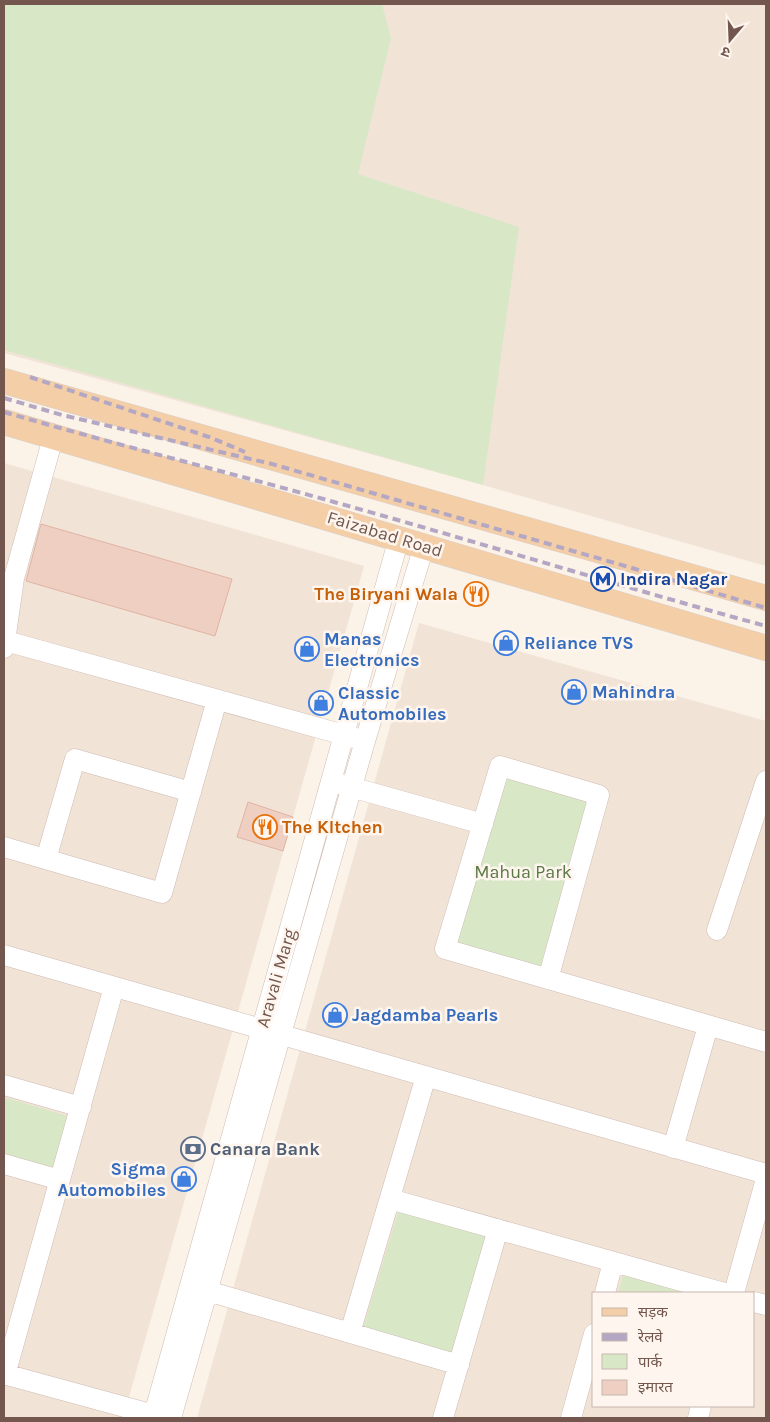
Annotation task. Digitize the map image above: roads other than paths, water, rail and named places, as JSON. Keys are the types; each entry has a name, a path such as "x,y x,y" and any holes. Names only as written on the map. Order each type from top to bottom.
{"main road":[{"path":"4,381 766,598"},
{"name":"Faizabad Road","path":"4,422 766,648"}],"street":[{"path":"54,438 14,578 5,645 365,741"},
{"name":"Aravali Marg","path":"199,1289 262,1029 399,538"},
{"name":"Aravali Marg","path":"159,1417 281,1035 365,741 424,546"},
{"path":"4,847 162,893 217,700"},
{"path":"46,859 75,758 191,792"},
{"path":"548,979 599,795 500,766 445,949 708,1026 766,1042"},
{"path":"331,781 482,824"},
{"path":"717,930 766,781"},
{"path":"4,955 766,1174"},
{"path":"114,987 5,1375 159,1417"},
{"path":"673,1148 708,1026"},
{"path":"350,1333 426,1076"},
{"path":"4,1085 81,1107"},
{"path":"4,1164 60,1180"},
{"path":"734,1292 766,1179"},
{"path":"390,1199 720,1292"},
{"path":"443,1418 498,1229"},
{"path":"605,1292 613,1262"},
{"path":"199,1289 459,1365"},
{"path":"571,1418 592,1341"}],"railway":[{"path":"30,377 209,437 245,452"},
{"path":"4,398 62,415 272,464 766,608"},
{"path":"4,412 334,502 766,626"}],"place":[{"name":"Indira Nagar","path":"603,579"},
{"name":"The Biryani Wala","path":"476,594"},
{"name":"Reliance TVS","path":"506,643"},
{"name":"Manas Electronics","path":"307,649"},
{"name":"Mahindra","path":"574,692"},
{"name":"Classic Automobiles","path":"321,703"},
{"name":"The KItchen","path":"265,827"},
{"name":"Jagdamba Pearls","path":"335,1015"},
{"name":"Canara Bank","path":"193,1149"},
{"name":"Sigma Automobiles","path":"184,1179"}],"park label":[{"name":"Mahua Park","path":"523,872"}]}
